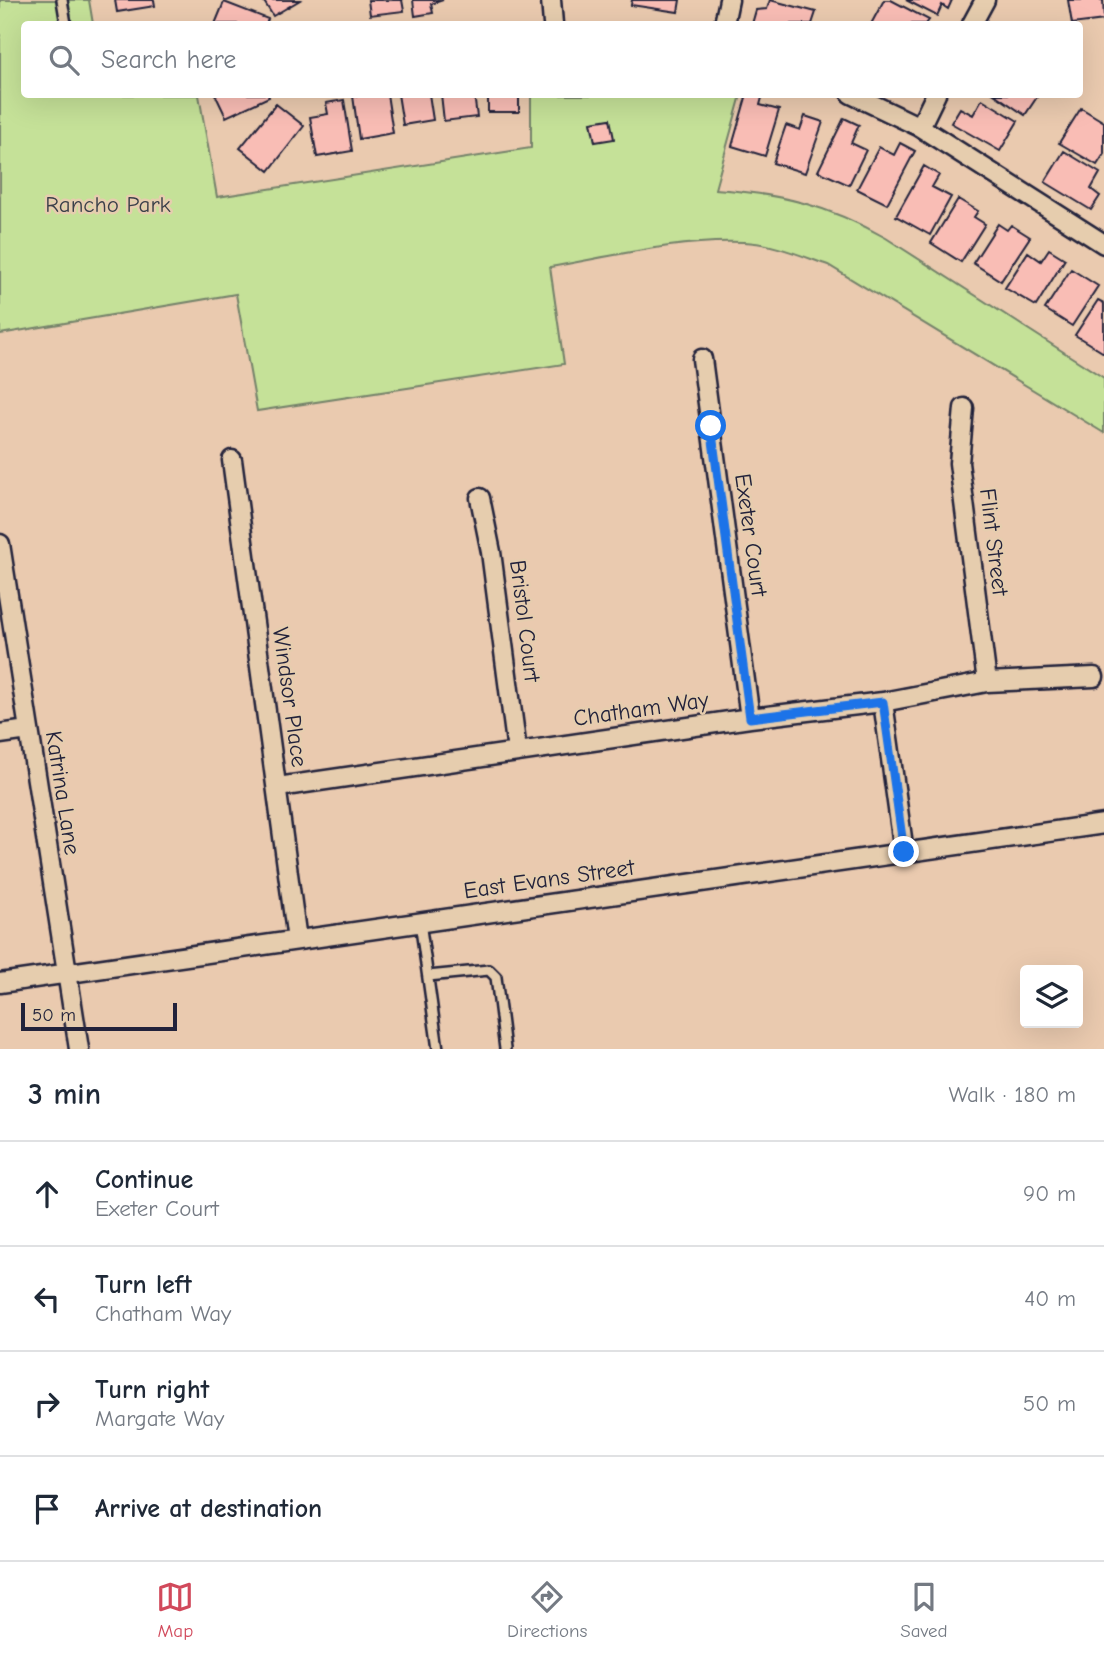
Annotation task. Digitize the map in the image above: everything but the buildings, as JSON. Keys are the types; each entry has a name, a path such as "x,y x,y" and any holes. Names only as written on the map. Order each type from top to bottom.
{"street":[{"path":"551,0 553,21"},
{"path":"725,21 729,0"},
{"path":"974,21 985,0"},
{"path":"859,98 920,127 1104,244"},
{"path":"920,127 934,98"},
{"name":"Exeter Court","path":"702,359 750,718"},
{"name":"Flint Street","path":"964,408 959,463 987,682"},
{"name":"Windsor Place","path":"232,460 297,940"},
{"name":"Bristol Court","path":"480,498 491,552 517,751"},
{"name":"Katrina Lane","path":"0,544 79,1049"},
{"name":"Chatham Way","path":"278,787 750,718 883,702 987,682 1094,677"},
{"path":"883,702 904,852"},
{"path":"0,734 28,730"},
{"name":"East Evans Street","path":"0,983 1104,824"}],"lane":[{"path":"62,0 66,21"},
{"path":"420,922 438,1049"},
{"path":"428,976 489,970 496,977 505,1049"}],"green space":[{"name":"Rancho Park","path":"0,0 89,0 92,21 21,21 21,98 200,98 217,197 531,148 531,98 740,98 715,189 761,194 804,203 844,217 886,238 1104,378 1104,433 828,265 787,250 744,242 671,246 550,267 564,364 257,411 236,294 0,334"}],"route":[{"path":"711,426 750,718 883,702 904,852"}]}
